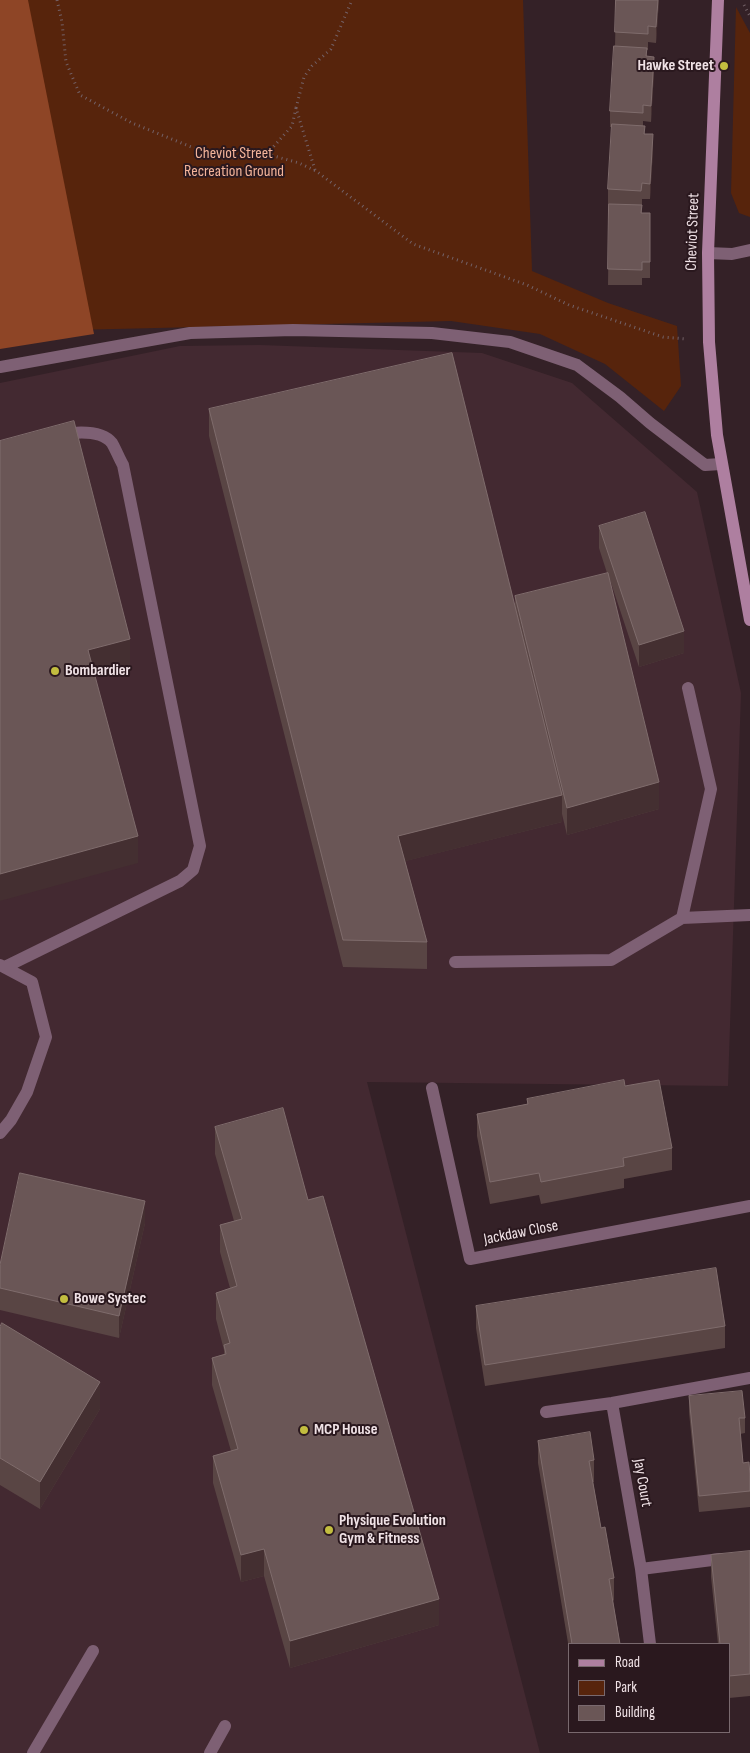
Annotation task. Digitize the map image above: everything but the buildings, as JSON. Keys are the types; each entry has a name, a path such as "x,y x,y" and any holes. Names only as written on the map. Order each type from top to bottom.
{"street":[{"name":"Cheviot Street","path":"718,0 708,253 709,342 713,400 722,464 750,620"},
{"path":"708,253 732,254 750,250"},
{"path":"0,367 190,333 293,330 432,334 510,342 577,365 705,465 722,464"},
{"path":"2,966 180,881 194,870 200,846 122,465 111,442 95,434 75,432 47,437"},
{"path":"682,918 711,788 688,688"},
{"path":"455,962 611,960 682,918 750,915"},
{"path":"0,1133 11,1120 27,1092 46,1037 32,982 2,966"},
{"name":"Jackdaw Close","path":"432,1088 470,1259 750,1206"},
{"path":"546,1412 612,1403 750,1378"},
{"name":"Jay Court","path":"612,1403 641,1569 650,1643"},
{"path":"641,1569 720,1559"},
{"path":"33,1753 93,1651"},
{"path":"210,1753 225,1726"}],"path":[{"path":"57,0 62,22 66,62 80,95 132,123 221,159 267,154 299,163 316,171 413,244 527,285 569,305 663,337 709,342"},
{"path":"267,154 292,126 304,77 312,66 331,49 352,0"},
{"path":"741,0 750,16"},
{"path":"296,108 316,171"}],"shaded area":[{"path":"0,0 28,0 94,334 0,349"},
{"path":"260,345 482,353 572,383 697,492 741,693 728,1086 367,1082 540,1753 0,1753 0,383 180,346"}],"green space":[{"name":"Cheviot Street Recreation Ground","path":"13,0 523,0 532,271 608,303 677,326 681,386 664,411 605,364 540,334 451,321 72,330"},
{"path":"736,7 750,33 750,217 739,213 731,193"}],"place":[{"name":"Hawke Street","path":"724,66"},
{"name":"Bombardier","path":"55,671"},
{"name":"Bowe Systec","path":"64,1299"},
{"name":"MCP House","path":"304,1430"},
{"name":"Physique Evolution Gym & Fitness","path":"329,1530"}]}
